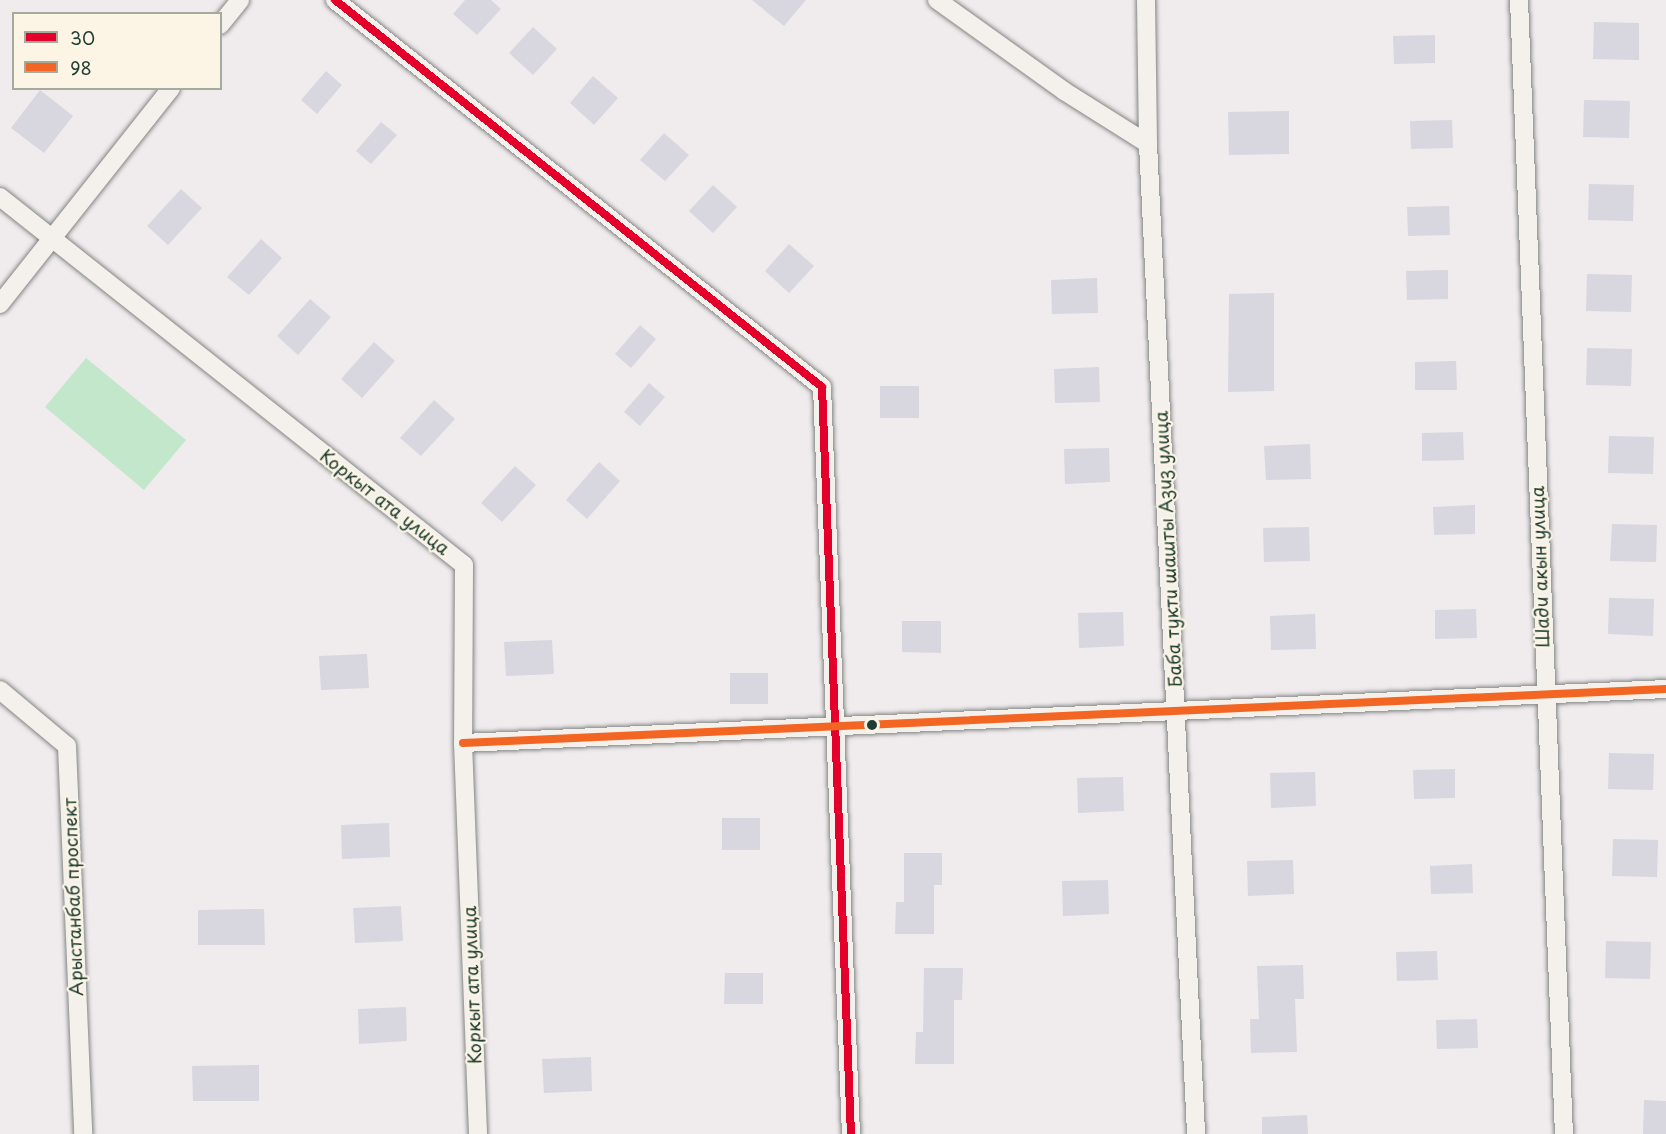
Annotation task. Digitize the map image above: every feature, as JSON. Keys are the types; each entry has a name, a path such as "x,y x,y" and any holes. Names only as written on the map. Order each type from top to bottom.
{"street":[{"path":"222,22 240,0"},
{"path":"334,0 822,387 850,1134"},
{"path":"937,0 1064,91 1148,144"},
{"name":"Баба тукти шашты Азиз улица","path":"1146,0 1148,144 1196,1134"},
{"name":"Шади акын улица","path":"1519,0 1564,1134"},
{"path":"0,304 169,90"},
{"name":"Коркыт ата улица","path":"0,197 464,565 463,743 478,1134"},
{"path":"463,743 1666,688"},
{"name":"Арыстанбаб проспект","path":"0,690 67,746 83,1134"}],"green space":[{"path":"86,358 186,440 144,490 45,407"}],"building":[{"path":"465,0 491,0 501,9 477,35 453,14"},
{"path":"752,0 806,0 784,26"},
{"path":"1594,22 1639,23 1639,60 1593,59"},
{"path":"533,27 557,49 533,75 509,53"},
{"path":"1435,35 1435,63 1394,64 1393,36"},
{"path":"326,71 342,85 317,114 301,100"},
{"path":"593,76 618,98 594,125 570,103"},
{"path":"40,90 73,116 44,153 11,128"},
{"path":"1584,100 1630,101 1629,138 1583,137"},
{"path":"1289,111 1289,154 1229,155 1228,112"},
{"path":"1452,120 1453,148 1411,149 1410,121"},
{"path":"381,122 397,135 371,164 356,151"},
{"path":"664,133 689,155 665,181 640,160"},
{"path":"1589,184 1634,185 1633,221 1588,220"},
{"path":"713,185 737,207 713,233 689,211"},
{"path":"181,189 202,208 168,245 147,226"},
{"path":"1449,206 1450,235 1408,236 1407,207"},
{"path":"261,239 282,258 249,295 227,277"},
{"path":"789,244 814,266 789,293 765,271"},
{"path":"1448,270 1448,299 1407,300 1406,271"},
{"path":"1587,274 1632,275 1631,312 1586,311"},
{"path":"1097,278 1098,313 1052,314 1051,280"},
{"path":"1274,293 1274,391 1228,392 1229,294"},
{"path":"310,299 331,317 298,355 277,336"},
{"path":"640,325 656,339 631,368 615,354"},
{"path":"374,342 395,361 362,398 341,379"},
{"path":"1587,348 1632,349 1631,386 1586,385"},
{"path":"1456,361 1457,390 1415,390 1415,362"},
{"path":"1099,367 1100,402 1055,403 1054,369"},
{"path":"649,383 665,397 640,426 624,412"},
{"path":"880,386 919,386 919,418 880,418"},
{"path":"434,400 455,419 421,456 400,438"},
{"path":"1463,432 1464,460 1422,461 1422,433"},
{"path":"1609,436 1654,437 1653,474 1608,473"},
{"path":"1310,444 1311,479 1266,480 1264,446"},
{"path":"1109,448 1110,482 1065,484 1064,449"},
{"path":"599,462 620,481 587,519 566,500"},
{"path":"515,466 536,485 502,522 481,503"},
{"path":"1475,505 1475,534 1434,535 1433,507"},
{"path":"1612,524 1657,525 1656,562 1610,561"},
{"path":"1309,527 1310,561 1264,562 1263,528"},
{"path":"1609,598 1654,599 1653,636 1608,634"},
{"path":"1476,609 1477,638 1435,639 1435,610"},
{"path":"1123,612 1124,646 1079,648 1078,613"},
{"path":"1315,614 1316,649 1271,650 1270,616"},
{"path":"902,621 941,621 941,653 902,652"},
{"path":"552,640 554,674 506,676 504,642"},
{"path":"367,654 369,688 321,690 319,656"},
{"path":"730,673 768,673 768,704 730,704"},
{"path":"1609,753 1654,754 1653,790 1608,789"},
{"path":"1455,769 1455,798 1414,799 1413,770"},
{"path":"1315,772 1316,806 1271,808 1270,773"},
{"path":"1123,777 1124,811 1078,813 1077,778"},
{"path":"722,818 760,818 760,850 722,850"},
{"path":"389,823 390,857 342,859 341,825"},
{"path":"1613,839 1658,840 1657,877 1612,876"},
{"path":"904,853 942,853 942,885 934,885 934,934 895,934 896,902 904,902"},
{"path":"1293,860 1294,894 1248,896 1247,861"},
{"path":"1472,864 1473,893 1431,894 1430,866"},
{"path":"1108,880 1109,914 1063,916 1062,881"},
{"path":"401,906 403,941 355,943 353,908"},
{"path":"264,909 265,945 198,945 198,910"},
{"path":"1606,941 1651,942 1650,979 1605,978"},
{"path":"1437,951 1438,980 1397,981 1396,952"},
{"path":"1303,965 1304,999 1295,999 1297,1052 1251,1053 1250,1019 1259,1019 1257,966"},
{"path":"924,968 963,968 962,1000 954,1000 954,1064 915,1064 916,1032 923,1032"},
{"path":"725,973 763,973 763,1004 724,1004"},
{"path":"406,1007 407,1041 359,1044 358,1009"},
{"path":"1477,1019 1478,1048 1437,1049 1436,1020"},
{"path":"591,1057 592,1091 544,1093 542,1059"},
{"path":"259,1065 259,1101 193,1101 192,1066"},
{"path":"1644,1100 1666,1101 1666,1134 1643,1134"},
{"path":"1307,1115 1308,1134 1262,1134 1262,1117"}],"transit line":[{"name":"30","path":"335,0 822,387 851,1134"},
{"name":"98","path":"463,743 1666,689"}]}
